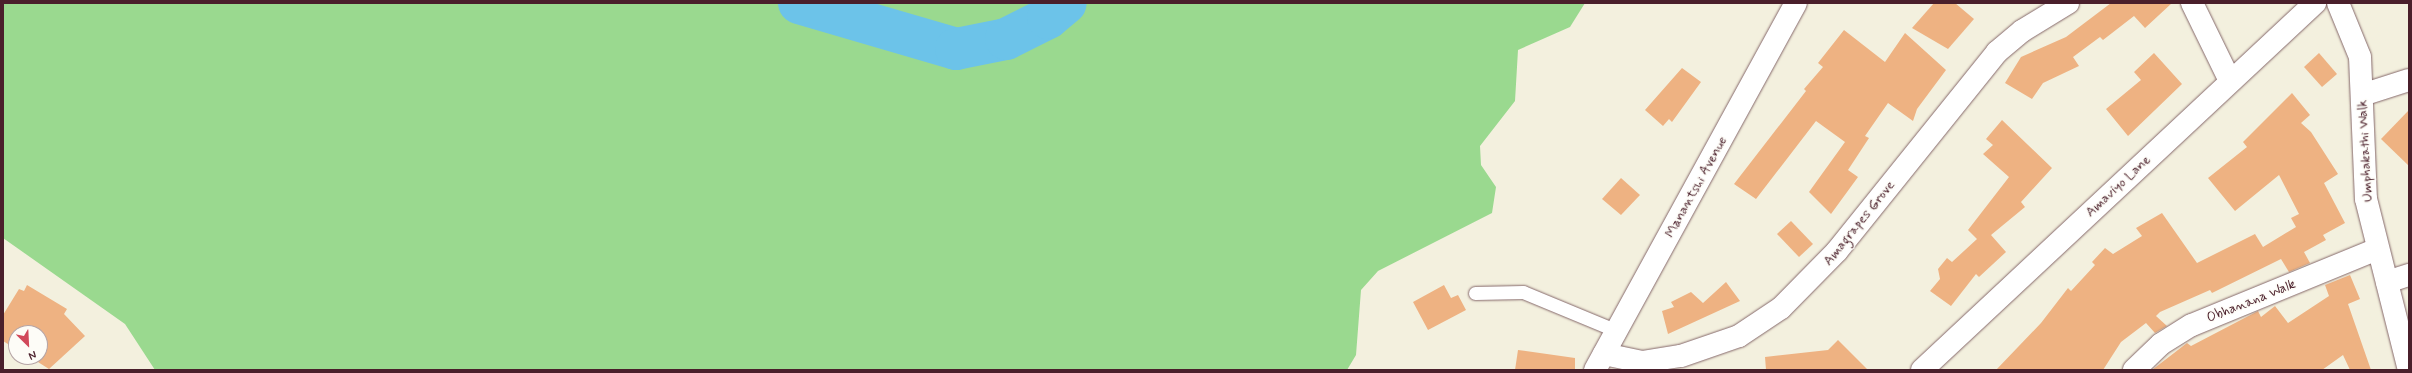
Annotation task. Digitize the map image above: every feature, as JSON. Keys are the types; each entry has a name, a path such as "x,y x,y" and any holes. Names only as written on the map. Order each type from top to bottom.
{"street":[{"name":"Manantshi Avenue","path":"1600,362 1796,3"},
{"name":"Amagrapes Grove","path":"1600,362 1642,362 1681,356 1739,336 1781,308 1832,256 1997,52 2022,31 2068,3"},
{"path":"2192,3 2230,81"},
{"name":"Amaviyo Lane","path":"1922,370 2315,3"},
{"name":"Umphakathi Walk","path":"2338,3 2357,43 2362,95 2364,178 2377,249 2387,282 2409,370"},
{"path":"2362,95 2409,80"},
{"name":"Obhanana Walk","path":"2134,370 2161,344 2192,325 2377,249"},
{"path":"2387,282 2409,275"}],"lane":[{"path":"1475,293 1504,290 1530,294 1617,331"}],"green space":[{"path":"3,3 1585,3 1570,27 1518,50 1515,101 1480,146 1481,165 1496,187 1492,213 1378,271 1361,290 1356,355 1347,370 155,370 125,324 3,238"}],"building":[{"path":"1934,3 1955,3 1974,19 1948,49 1912,28"},
{"path":"2111,3 2172,3 2145,28 2134,16 2103,40 2100,37 2073,57 2079,66 2043,83 2032,99 2005,83 2021,57 2066,37"},
{"path":"1844,30 1885,62 1905,33 1946,70 1917,109 1913,121 1888,103 1865,136 1869,138 1848,170 1858,177 1831,214 1809,192 1845,142 1816,121 1756,199 1734,184 1806,91 1804,89 1823,67 1818,63"},
{"path":"2154,53 2182,84 2128,136 2106,109 2141,80 2134,72"},
{"path":"2319,53 2337,74 2322,87 2304,67"},
{"path":"1682,68 1701,82 1672,122 1669,119 1663,126 1645,110"},
{"path":"2292,93 2310,115 2301,123 2311,132 2338,174 2324,183 2345,223 2323,235 2326,240 2304,252 2310,263 2289,272 2281,259 2212,293 2210,290 2160,312 2156,316 2167,326 2155,333 2146,323 2121,342 2103,370 1996,370 2041,323 2068,288 2071,291 2095,265 2092,262 2105,248 2113,254 2142,236 2136,228 2162,213 2197,263 2255,234 2263,247 2296,227 2291,218 2299,214 2279,175 2235,211 2208,178 2247,147 2243,142"},
{"path":"2409,110 2409,166 2381,139"},
{"path":"2002,120 2052,168 2021,202 2025,207 1991,235 2006,252 1979,277 1976,274 1951,306 1930,291 1940,279 1938,269 1947,258 1952,262 1977,239 1968,230 2009,177 1983,154 1993,145 1986,139"},
{"path":"1621,178 1640,195 1621,215 1602,199"},
{"path":"1791,221 1813,244 1799,257 1777,234"},
{"path":"2350,275 2360,299 2348,304 2371,370 2350,370 2343,355 2322,370 2152,370 2187,343 2191,346 2258,311 2261,317 2275,306 2288,323 2329,296 2325,285"},
{"path":"1726,282 1740,301 1668,334 1662,311 1674,307 1671,302 1691,292 1703,303"},
{"path":"27,285 67,309 64,314 85,336 49,369 43,365 48,365 48,325 8,325 8,344 3,341 3,315 19,289 24,291"},
{"path":"1444,285 1451,298 1458,295 1466,310 1428,330 1413,302"},
{"path":"1838,340 1868,370 1766,370 1765,357 1828,350"},
{"path":"1518,350 1575,358 1575,370 1515,370"}],"waterway":[{"path":"799,3 956,49 1006,39 1048,18 1066,3"}]}
